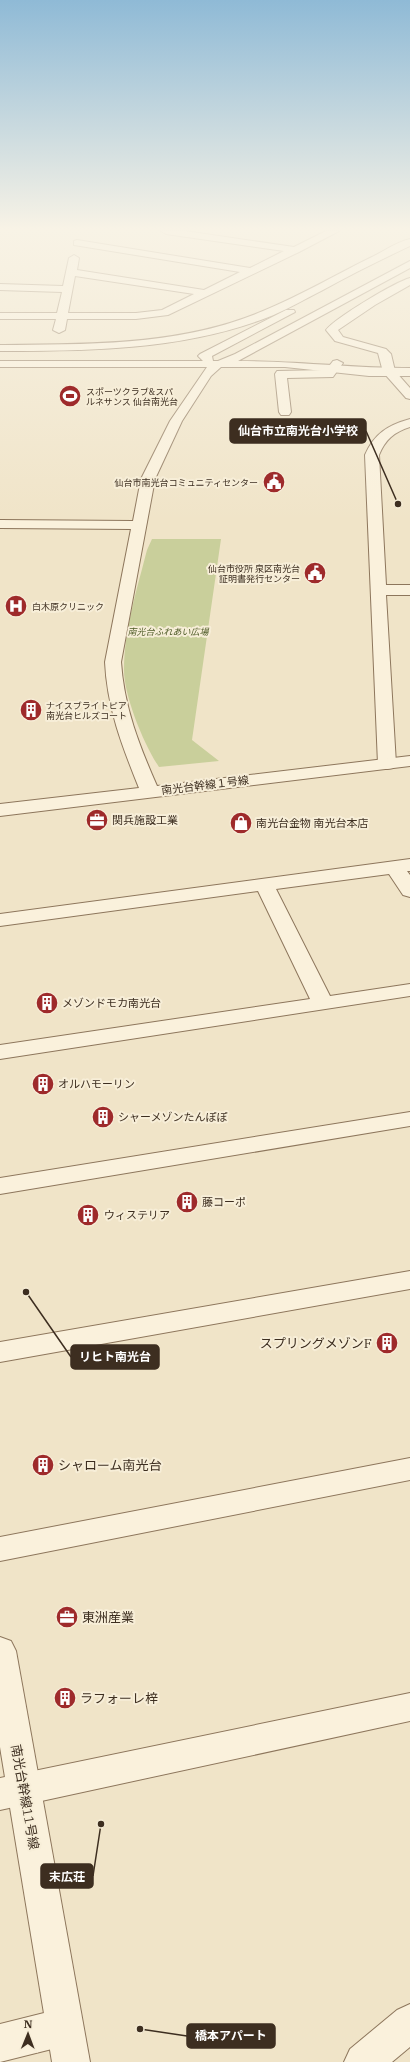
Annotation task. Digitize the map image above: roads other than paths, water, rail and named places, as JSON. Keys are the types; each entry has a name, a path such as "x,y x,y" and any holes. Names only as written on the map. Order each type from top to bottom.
{"street":[{"path":"55,348 60,327"},
{"path":"0,348 55,348 142,343 198,334 225,327"},
{"path":"204,356 260,327"},
{"path":"150,792 123,726 114,690 113,671 113,662 148,479 176,421 208,374 217,364 239,356 292,327"},
{"path":"335,327 332,330 339,338 382,351 385,354 389,372 410,395"},
{"path":"0,356 239,356 335,365 370,372 410,372"},
{"path":"204,356 217,364"},
{"path":"0,364 335,365"},
{"path":"285,412 281,374 329,374 335,365"},
{"path":"387,764 372,456 376,443 388,432 410,423"},
{"path":"0,524 140,525"},
{"path":"378,590 410,590"},
{"name":"南光台幹線１号線","path":"0,810 410,761"},
{"path":"0,920 403,866 410,891"},
{"path":"264,884 323,1003"},
{"path":"0,1052 410,990"},
{"path":"0,1186 410,1119"},
{"path":"0,1352 410,1280"},
{"path":"0,1549 410,1468"},
{"name":"南光台幹線11号線","path":"0,1650 12,1791 71,2062"},
{"path":"12,1791 410,1707"},
{"path":"363,2062 410,2023"},
{"path":"0,2043 64,2027"}],"place":[{"name":"スポーツクラブ&スパ ルネサンス 仙台南光台","path":"70,396"},
{"name":"仙台市南光台コミュニティセンター","path":"274,482"},
{"name":"仙台市立南光台小学校","path":"398,504"},
{"name":"仙台市役所 泉区南光台 証明書発行センター","path":"315,573"},
{"name":"白木原クリニック","path":"16,606"},
{"name":"ナイスブライトピア 南光台ヒルズコート","path":"31,710"},
{"name":"関兵施設工業","path":"97,820"},
{"name":"南光台金物 南光台本店","path":"241,823"},
{"name":"メゾンドモカ南光台","path":"47,1003"},
{"name":"オルハモーリン","path":"43,1084"},
{"name":"シャーメゾンたんぽぽ","path":"103,1117"},
{"name":"藤コーポ","path":"187,1202"},
{"name":"ウィステリア","path":"88,1215"},
{"name":"リヒト南光台","path":"26,1292"},
{"name":"スプリングメゾンF","path":"387,1343"},
{"name":"シャローム南光台","path":"43,1465"},
{"name":"東洲産業","path":"67,1617"},
{"name":"ラフォーレ梓","path":"65,1698"},
{"name":"末広荘","path":"101,1824"},
{"name":"橋本アパート","path":"140,2029"}],"park label":[{"name":"南光台ふれあい広場","path":"168,631"}]}
